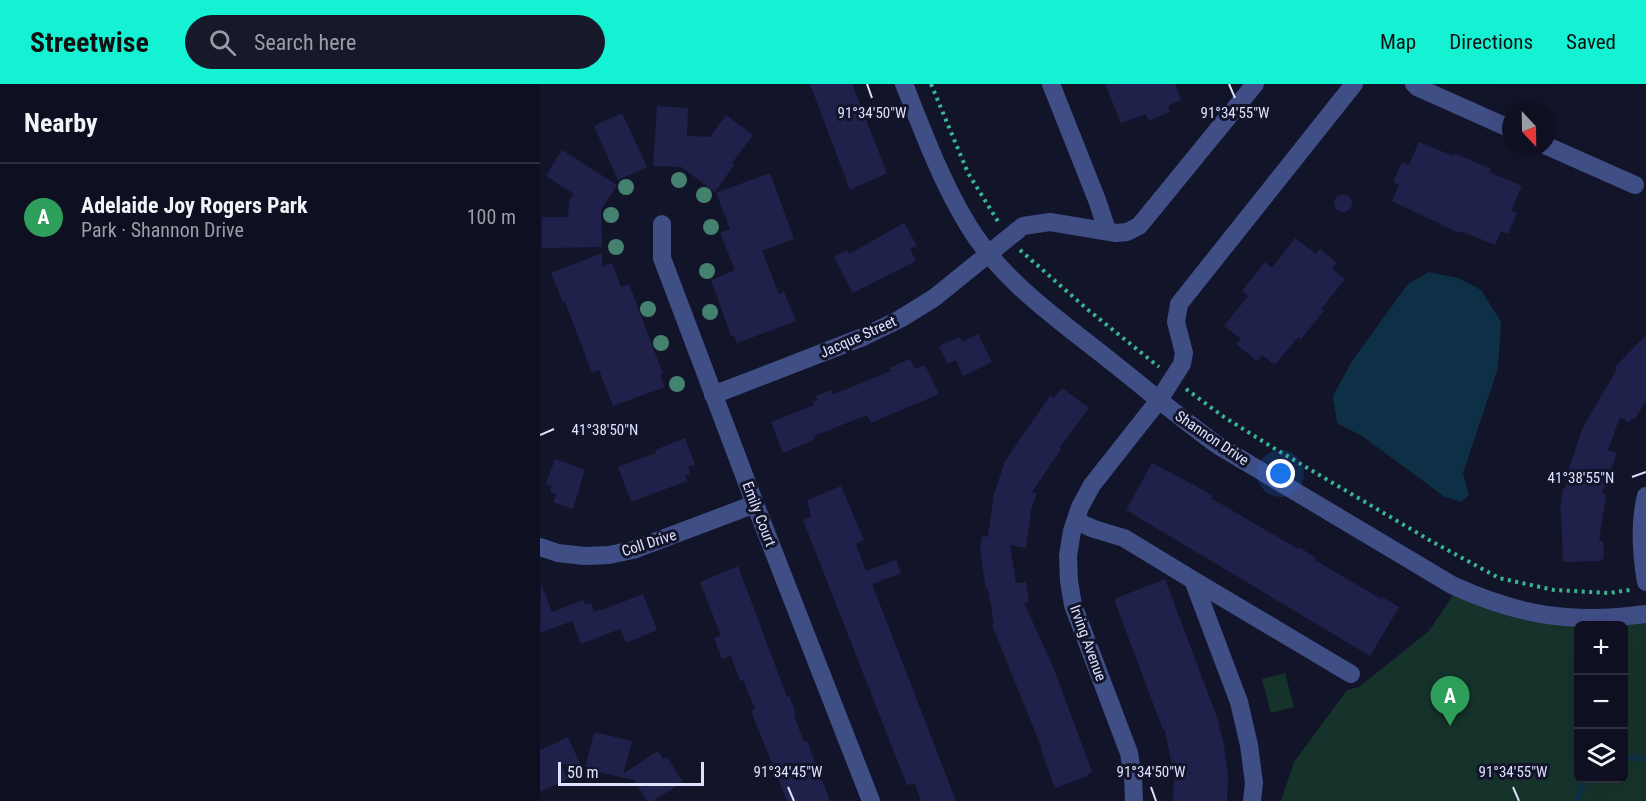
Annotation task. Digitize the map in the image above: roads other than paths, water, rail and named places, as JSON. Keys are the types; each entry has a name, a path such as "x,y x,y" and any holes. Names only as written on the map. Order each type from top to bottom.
{"street":[{"name":"Shannon Drive","path":"904,84 945,182 968,225 989,254 1021,288 1188,424 1219,446 1452,585 1491,602 1532,613 1582,619 1612,619 1646,614"},
{"path":"1051,84 1107,230"},
{"name":"Jacque Street","path":"713,395 863,338 900,319 934,297 1023,226 1042,222 1126,232 1139,226 1255,84"},
{"name":"Irving Avenue","path":"1134,801 1134,777 1129,753 1073,605 1068,556 1080,507 1092,485 1159,400 1180,369 1184,353 1176,321 1179,304 1354,84"},
{"path":"1414,84 1502,125"},
{"path":"1556,150 1635,185"},
{"name":"Emily Court","path":"662,224 662,258 871,801"},
{"path":"1642,586 1641,535 1646,496"},
{"name":"Coll Drive","path":"540,547 558,553 585,556 609,555 633,550 755,504"},
{"path":"1076,521 1124,538 1351,674"},
{"path":"1193,580 1239,702 1250,745 1254,783 1252,801"}],"water":[{"path":"1429,272 1458,278 1481,290 1501,322 1498,368 1463,473 1469,495 1461,502 1445,497 1362,436 1337,423 1333,396 1352,361 1408,284"}],"waterway":[{"path":"1628,757 1646,759"},
{"path":"1577,801 1583,783"}],"place":[{"name":"Adelaide Joy Rogers Park","path":"1450,726"}]}
